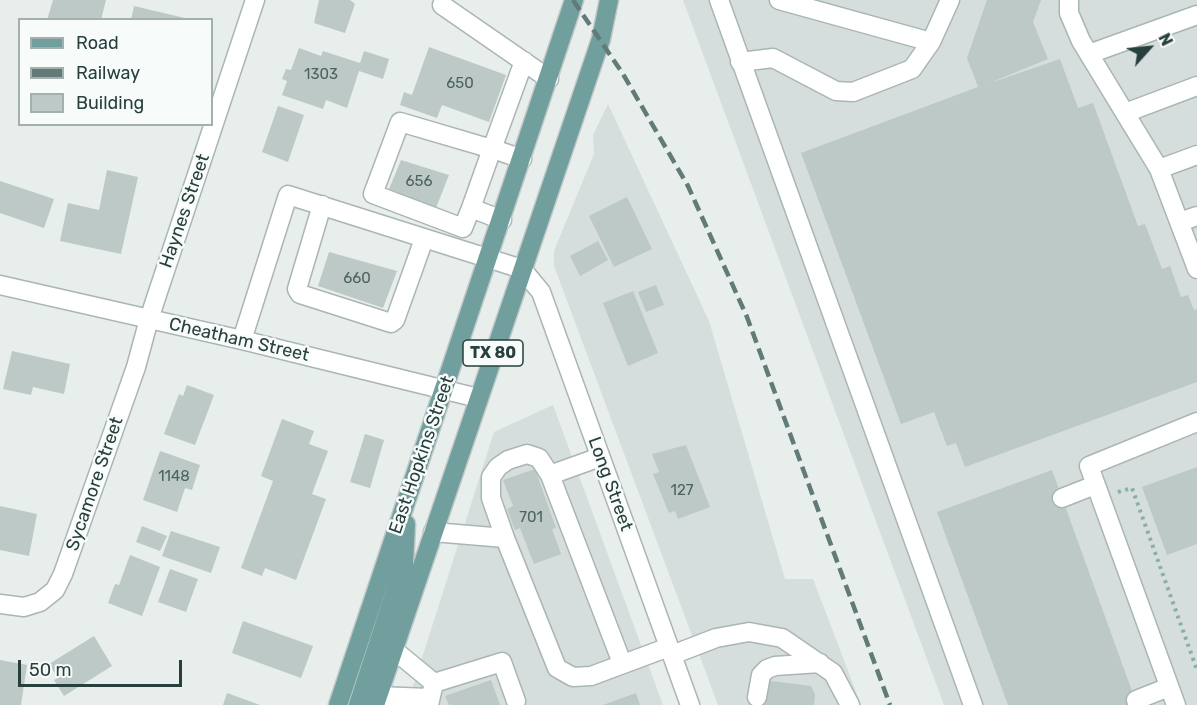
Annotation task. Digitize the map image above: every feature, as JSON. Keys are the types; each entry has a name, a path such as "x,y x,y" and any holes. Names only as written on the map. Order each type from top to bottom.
{"main road":[{"name":"East Hopkins Street","path":"338,705 489,260 574,0"},
{"name":"East Hopkins Street","path":"376,700 601,39 609,0"},
{"path":"358,705 404,564 407,501"}],"street":[{"name":"Haynes Street","path":"213,125 255,0"},
{"path":"718,0 973,705"},
{"path":"779,0 931,42"},
{"path":"740,62 772,58 836,91 852,92 912,69 931,42 950,0"},
{"path":"1069,0 1069,13 1089,54 1188,219 1197,269"},
{"path":"442,5 549,79"},
{"path":"1089,54 1197,15"},
{"path":"522,159 492,149 400,122 373,194 463,228 471,208 492,149 524,61"},
{"path":"1125,113 1197,86"},
{"name":"Haynes Street","path":"148,319 213,126"},
{"path":"1159,169 1197,155"},
{"path":"242,340 287,196 290,195 522,269"},
{"path":"322,205 297,289 300,294 391,323 396,320 424,239"},
{"path":"471,208 502,220"},
{"name":"Long Street","path":"522,269 541,292 690,705"},
{"name":"Cheatham Street","path":"0,285 242,340 478,398"},
{"name":"Sycamore Street","path":"0,604 24,607 40,602 56,590 136,367 148,319"},
{"path":"1176,705 1089,466 1197,422"},
{"path":"622,663 550,475 538,458 527,454 508,460 498,467 491,477 491,498 557,668 573,677 591,676 622,663 716,638 749,632 782,639 820,663 833,673 850,705"},
{"path":"550,475 600,457"},
{"path":"1062,498 1098,492"},
{"path":"433,532 505,538"},
{"path":"394,650 431,695"},
{"path":"376,700 431,695 502,662 516,701"},
{"path":"757,697 761,675 767,669 775,666 820,663"},
{"path":"1136,700 1169,687"}],"path":[{"path":"1098,492 1132,488 1197,670"}],"shaded area":[{"path":"683,0 1197,0 1197,705 944,705"},
{"path":"608,104 709,321 785,579 813,579 861,705 718,705 554,266 554,251 594,154 593,135"},
{"path":"553,405 663,705 407,705 494,432"}],"building":[{"path":"53,0 106,0 102,18 48,18"},
{"path":"319,0 350,0 355,4 345,33 314,23"},
{"path":"987,0 1041,0 1033,22 1048,59 987,84 1060,59 1078,108 1093,103 1138,226 1145,224 1162,269 1170,266 1181,297 1188,295 1194,310 1197,309 1197,382 965,467 956,443 947,446 934,412 901,424 801,153 978,87 967,58"},
{"path":"134,6 185,18 131,18"},
{"path":"429,47 506,75 489,122 442,105 437,118 400,105 404,92 412,95"},
{"path":"299,48 321,56 323,51 360,63 364,51 389,59 383,79 359,71 347,108 326,100 323,109 282,95 287,81 282,79 286,69 291,70"},
{"path":"278,106 304,115 288,162 262,152"},
{"path":"401,160 449,175 436,208 389,189"},
{"path":"107,170 138,177 121,254 60,241 68,203 99,210"},
{"path":"0,181 54,199 44,228 0,213"},
{"path":"627,197 652,249 614,267 589,216"},
{"path":"598,241 608,260 580,276 570,256"},
{"path":"329,252 397,271 383,308 318,286"},
{"path":"656,285 664,305 646,312 638,292"},
{"path":"633,291 658,353 628,366 603,303"},
{"path":"12,351 70,364 64,394 33,387 31,395 3,389"},
{"path":"187,385 214,395 195,445 164,434 179,394 183,396"},
{"path":"282,419 314,431 309,444 328,451 312,494 326,499 296,580 265,568 262,576 241,568 273,481 261,476"},
{"path":"365,434 384,440 370,488 350,482"},
{"path":"686,445 710,507 678,519 675,511 669,513 653,474 659,472 652,454"},
{"path":"160,451 200,465 192,490 185,488 177,512 143,500"},
{"path":"1197,467 1197,544 1167,555 1142,487"},
{"path":"535,469 556,528 552,529 561,554 534,564 520,528 515,530 507,509 513,506 503,480"},
{"path":"1052,470 1137,705 1008,705 937,512"},
{"path":"0,506 37,514 29,556 0,550"},
{"path":"142,526 167,536 160,551 136,542"},
{"path":"171,531 220,547 211,573 162,556"},
{"path":"130,555 160,567 142,616 108,603 115,584 119,585"},
{"path":"170,569 198,579 186,612 158,602"},
{"path":"243,621 313,646 301,678 232,653"},
{"path":"94,636 112,666 64,696 54,680 58,678 49,664"},
{"path":"0,660 27,665 21,705 0,705"},
{"path":"491,680 500,705 449,705 445,696"},
{"path":"763,680 811,686 815,694 814,705 759,705"},
{"path":"227,693 260,705 223,705"},
{"path":"636,693 640,705 603,705"}],"railway":[{"path":"573,0 623,74 688,186 747,317 890,705"}]}
